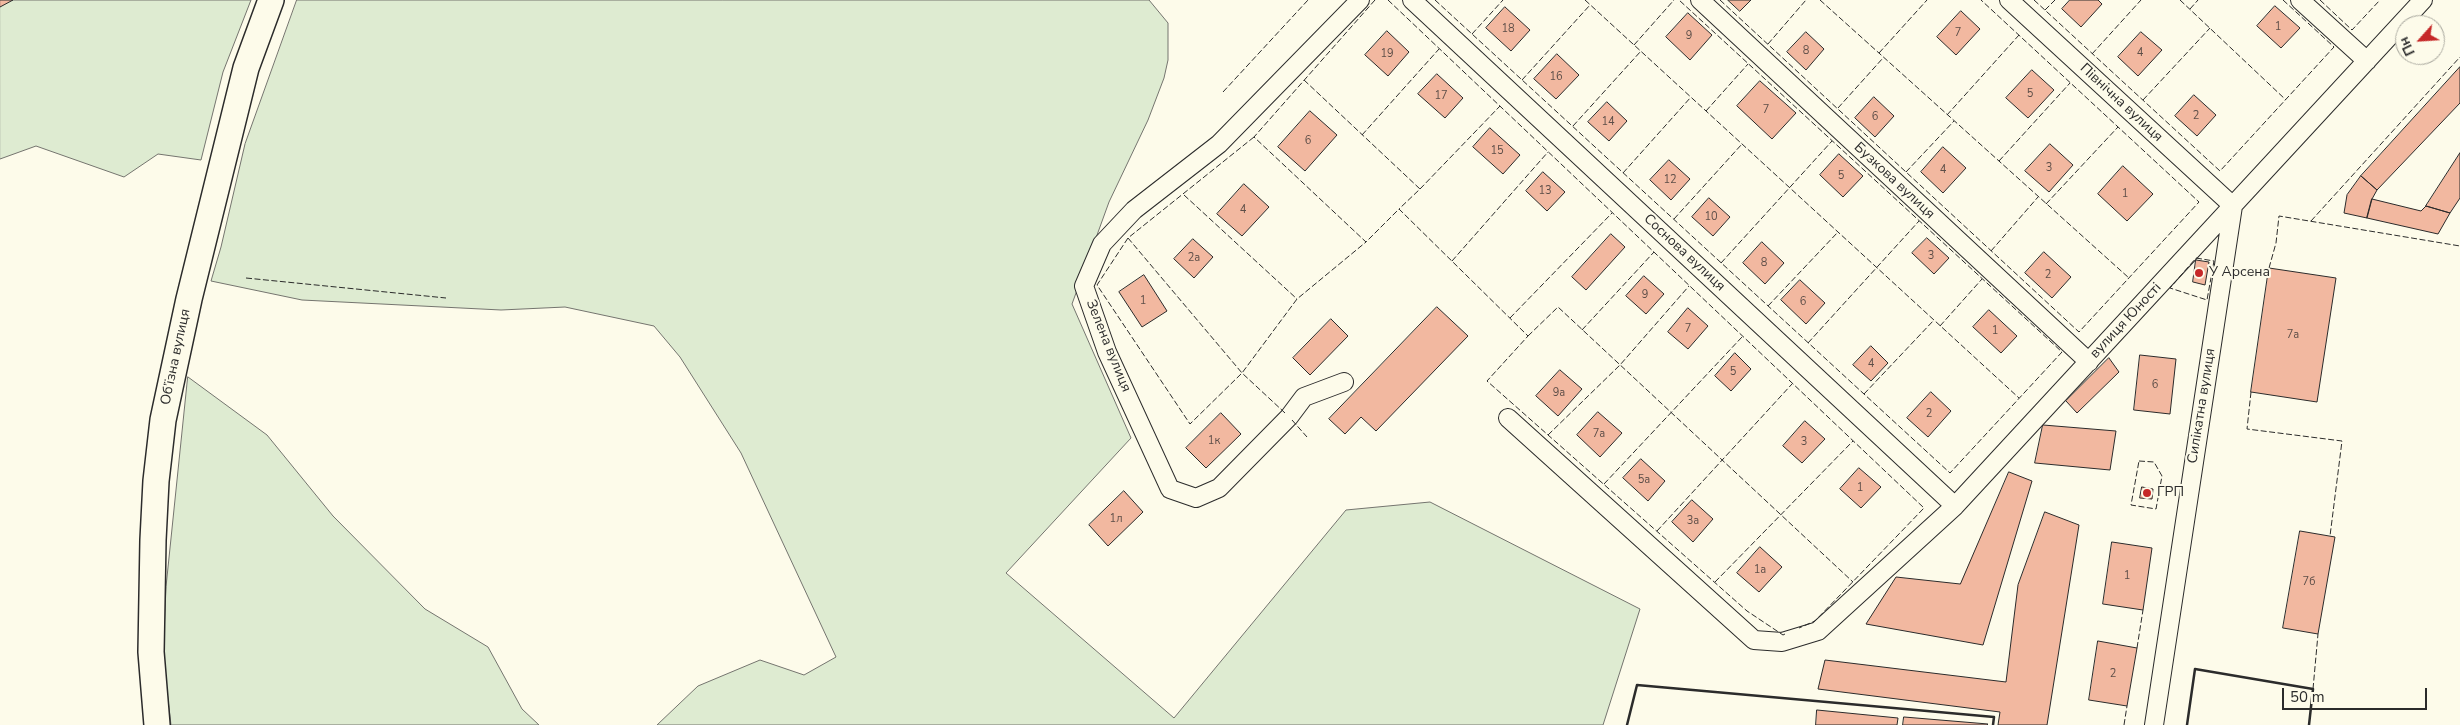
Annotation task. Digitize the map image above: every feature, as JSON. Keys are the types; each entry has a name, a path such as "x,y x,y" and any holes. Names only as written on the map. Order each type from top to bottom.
{"main road":[{"name":"Об’їзна вулиця","path":"157,725 151,652 153,550 156,481 163,420 188,300 246,68 271,0"}],"street":[{"name":"Зелена вулиця","path":"1344,382 1304,397 1289,417 1219,488 1196,498 1170,489 1108,352 1084,286 1102,244 1134,210 1219,144 1360,0"},
{"name":"Соснова вулиця","path":"1412,0 1955,506"},
{"name":"Бузкова вулиця","path":"1700,0 2088,362"},
{"name":"Північна вулиця","path":"2009,0 2233,206"},
{"path":"2300,0 2367,61"},
{"name":"вулиця Юності","path":"1508,418 1754,640 1782,642 1818,631 1955,506 2423,0"},
{"name":"Силікатна вулиця","path":"2154,725 2233,206"}],"green space":[{"path":"0,0 251,0 223,72 201,160 158,154 124,177 36,146 0,159"},
{"path":"297,0 1149,0 1168,23 1168,60 1164,78 1148,120 1109,202 1072,304 1131,438 1006,573 1174,718 1346,510 1430,502 1640,609 1603,725 657,725 698,686 760,660 804,675 836,657 741,453 680,357 654,326 565,307 501,310 302,300 211,281 221,247 245,144"},
{"path":"188,377 267,435 333,516 425,609 488,647 522,709 539,725 171,725 163,657 166,587"}],"building":[{"path":"0,0 13,0 0,7"},
{"path":"1728,0 1751,0 1740,11"},
{"path":"2070,0 2098,0 2102,4 2081,27 2062,9"},
{"path":"2275,6 2300,28 2281,48 2257,26"},
{"path":"1505,7 1530,30 1511,51 1486,28"},
{"path":"1961,11 1980,29 1956,55 1937,37"},
{"path":"1688,13 1712,35 1690,60 1666,37"},
{"path":"1387,31 1409,52 1388,76 1365,55"},
{"path":"1806,32 1824,49 1806,70 1787,52"},
{"path":"2141,32 2162,50 2138,76 2118,57"},
{"path":"1557,54 1579,75 1556,99 1534,79"},
{"path":"2460,67 2460,103 2377,190 2361,176"},
{"path":"2032,70 2054,90 2028,118 2006,98"},
{"path":"1437,74 1463,98 1445,118 1418,94"},
{"path":"1760,81 1796,113 1772,139 1737,106"},
{"path":"2194,95 2216,115 2197,136 2175,116"},
{"path":"1874,97 1894,116 1875,137 1855,118"},
{"path":"1607,102 1627,121 1609,141 1588,122"},
{"path":"1310,111 1337,135 1305,171 1278,147"},
{"path":"1490,128 1520,155 1503,174 1473,147"},
{"path":"2050,144 2073,165 2049,192 2025,171"},
{"path":"1943,147 1966,168 1943,193 1921,172"},
{"path":"2460,153 2460,198 2450,213 2426,206"},
{"path":"1839,154 1863,176 1843,197 1820,175"},
{"path":"1669,160 1690,179 1671,200 1650,180"},
{"path":"2123,166 2153,194 2127,221 2098,194"},
{"path":"1543,172 1565,192 1547,211 1526,191"},
{"path":"2361,176 2377,190 2372,199 2367,218 2344,213 2347,195"},
{"path":"1244,184 1269,207 1242,236 1217,214"},
{"path":"1709,198 1730,217 1713,236 1692,217"},
{"path":"2372,199 2421,211 2426,206 2450,213 2438,234 2367,218"},
{"path":"1611,234 1625,247 1586,290 1572,277"},
{"path":"1927,238 1949,258 1934,274 1912,253"},
{"path":"1193,239 1213,257 1194,278 1174,259"},
{"path":"1762,242 1784,263 1765,284 1743,263"},
{"path":"2044,252 2071,277 2052,298 2025,273"},
{"path":"2196,260 2209,262 2205,285 2193,282"},
{"path":"2269,268 2336,278 2317,402 2251,392"},
{"path":"1144,275 1167,311 1142,327 1119,292"},
{"path":"1644,276 1664,294 1646,314 1626,296"},
{"path":"1800,280 1825,303 1806,324 1781,300"},
{"path":"1437,307 1468,336 1376,431 1361,417 1345,434 1329,419"},
{"path":"1688,308 1708,326 1688,349 1668,332"},
{"path":"1989,310 2017,336 2001,353 1973,327"},
{"path":"1331,319 1348,336 1310,375 1293,358"},
{"path":"1871,346 1888,363 1871,381 1853,365"},
{"path":"1735,353 1751,369 1731,391 1715,376"},
{"path":"2140,355 2176,359 2170,414 2134,410"},
{"path":"2109,358 2119,372 2077,413 2066,401"},
{"path":"1560,370 1582,389 1558,416 1536,396"},
{"path":"1931,392 1951,411 1928,437 1907,418"},
{"path":"1598,412 1622,433 1600,457 1577,435"},
{"path":"1221,413 1241,434 1206,468 1186,448"},
{"path":"1805,421 1825,439 1802,463 1783,446"},
{"path":"2043,425 2116,431 2110,470 2035,463"},
{"path":"1641,459 1665,481 1648,501 1623,478"},
{"path":"1859,468 1881,487 1861,508 1840,489"},
{"path":"2009,472 2032,481 1983,645 1866,624 1896,577 1960,584"},
{"name":"ГРП","path":"2142,487 2153,489 2152,499 2140,498"},
{"path":"1124,491 1143,512 1108,546 1089,525"},
{"path":"1692,500 1713,519 1693,542 1672,522"},
{"path":"2045,512 2079,525 2047,725 1998,725 2000,712 1818,689 1825,660 2006,682 2018,585"},
{"path":"2300,531 2335,537 2318,634 2283,628"},
{"path":"2112,542 2152,548 2143,610 2103,604"},
{"path":"1760,547 1782,567 1759,592 1737,573"},
{"path":"2098,641 2137,648 2127,706 2089,700"},
{"path":"1817,710 1898,718 1897,725 1816,725"},
{"path":"1904,717 1988,724 1903,725"}],"fence":[{"path":"1223,92 1308,0"},
{"path":"1375,0 1254,137 1366,242 1399,209 1528,336 1487,381 1747,611 1783,635 1785,634"},
{"path":"1388,0 1924,508 1815,621 1799,628"},
{"path":"1435,0 1950,473 2062,352 1679,0"},
{"path":"1472,34 1503,0"},
{"path":"1585,0 2019,398"},
{"path":"1634,45 1674,0"},
{"path":"1720,0 2079,332 2199,202 1981,0"},
{"path":"1768,44 1806,0"},
{"path":"1820,0 2129,278"},
{"path":"1879,53 1927,0"},
{"path":"2034,0 2220,171 2334,47 2283,0"},
{"path":"2045,10 2055,0"},
{"path":"2092,54 2141,0"},
{"path":"2180,0 2286,100"},
{"path":"2190,9 2198,0"},
{"path":"2320,0 2352,30 2380,0"},
{"path":"1522,80 1590,5"},
{"path":"2143,100 2210,28"},
{"path":"1947,115 2019,35"},
{"path":"1362,135 1439,49"},
{"path":"1573,126 1641,51"},
{"path":"2311,221 2460,57"},
{"path":"1838,108 1883,58"},
{"path":"1706,111 1748,64"},
{"path":"1304,80 1420,189 1399,209"},
{"path":"1999,161 2070,83"},
{"path":"1623,173 1691,97"},
{"path":"1420,189 1500,106"},
{"path":"1906,172 1954,121"},
{"path":"2046,204 2118,127"},
{"path":"1254,137 1128,238 1097,285 1190,424 1242,373 1297,299 1366,242"},
{"path":"1721,263 1832,141"},
{"path":"1674,219 1742,144"},
{"path":"1452,261 1548,152"},
{"path":"1184,195 1297,299"},
{"path":"1991,251 2038,197"},
{"path":"1510,318 1612,213"},
{"path":"2269,268 2276,243 2279,216 2460,246"},
{"path":"1808,343 1919,221"},
{"path":"1768,306 1838,232"},
{"path":"1128,238 1242,373 1285,413"},
{"path":"1582,330 1654,252"},
{"path":"2196,258 2214,261 2207,300 2170,288 2196,258"},
{"path":"246,278 446,298"},
{"path":"1940,326 1982,279"},
{"path":"1548,435 1620,365 1689,286"},
{"path":"1528,336 1558,307 1853,582"},
{"path":"1864,394 1934,320"},
{"path":"1604,484 1742,337"},
{"path":"1657,531 1792,384"},
{"path":"2251,392 2247,429 2342,441 2330,536"},
{"path":"1292,420 1307,437"},
{"path":"1715,582 1853,441"},
{"path":"2139,461 2154,462 2162,476 2156,509 2131,505 2139,461"},
{"path":"2137,648 2143,610"},
{"path":"2313,689 2318,634"},
{"path":"2124,725 2127,706"}],"wall":[{"path":"2187,725 2195,669 2313,689 2309,725"},
{"path":"1627,725 1637,685 1994,717 1993,725"}],"place":[{"name":"У Арсена","path":"2199,273"},
{"name":"ГРП","path":"2147,493"}]}
